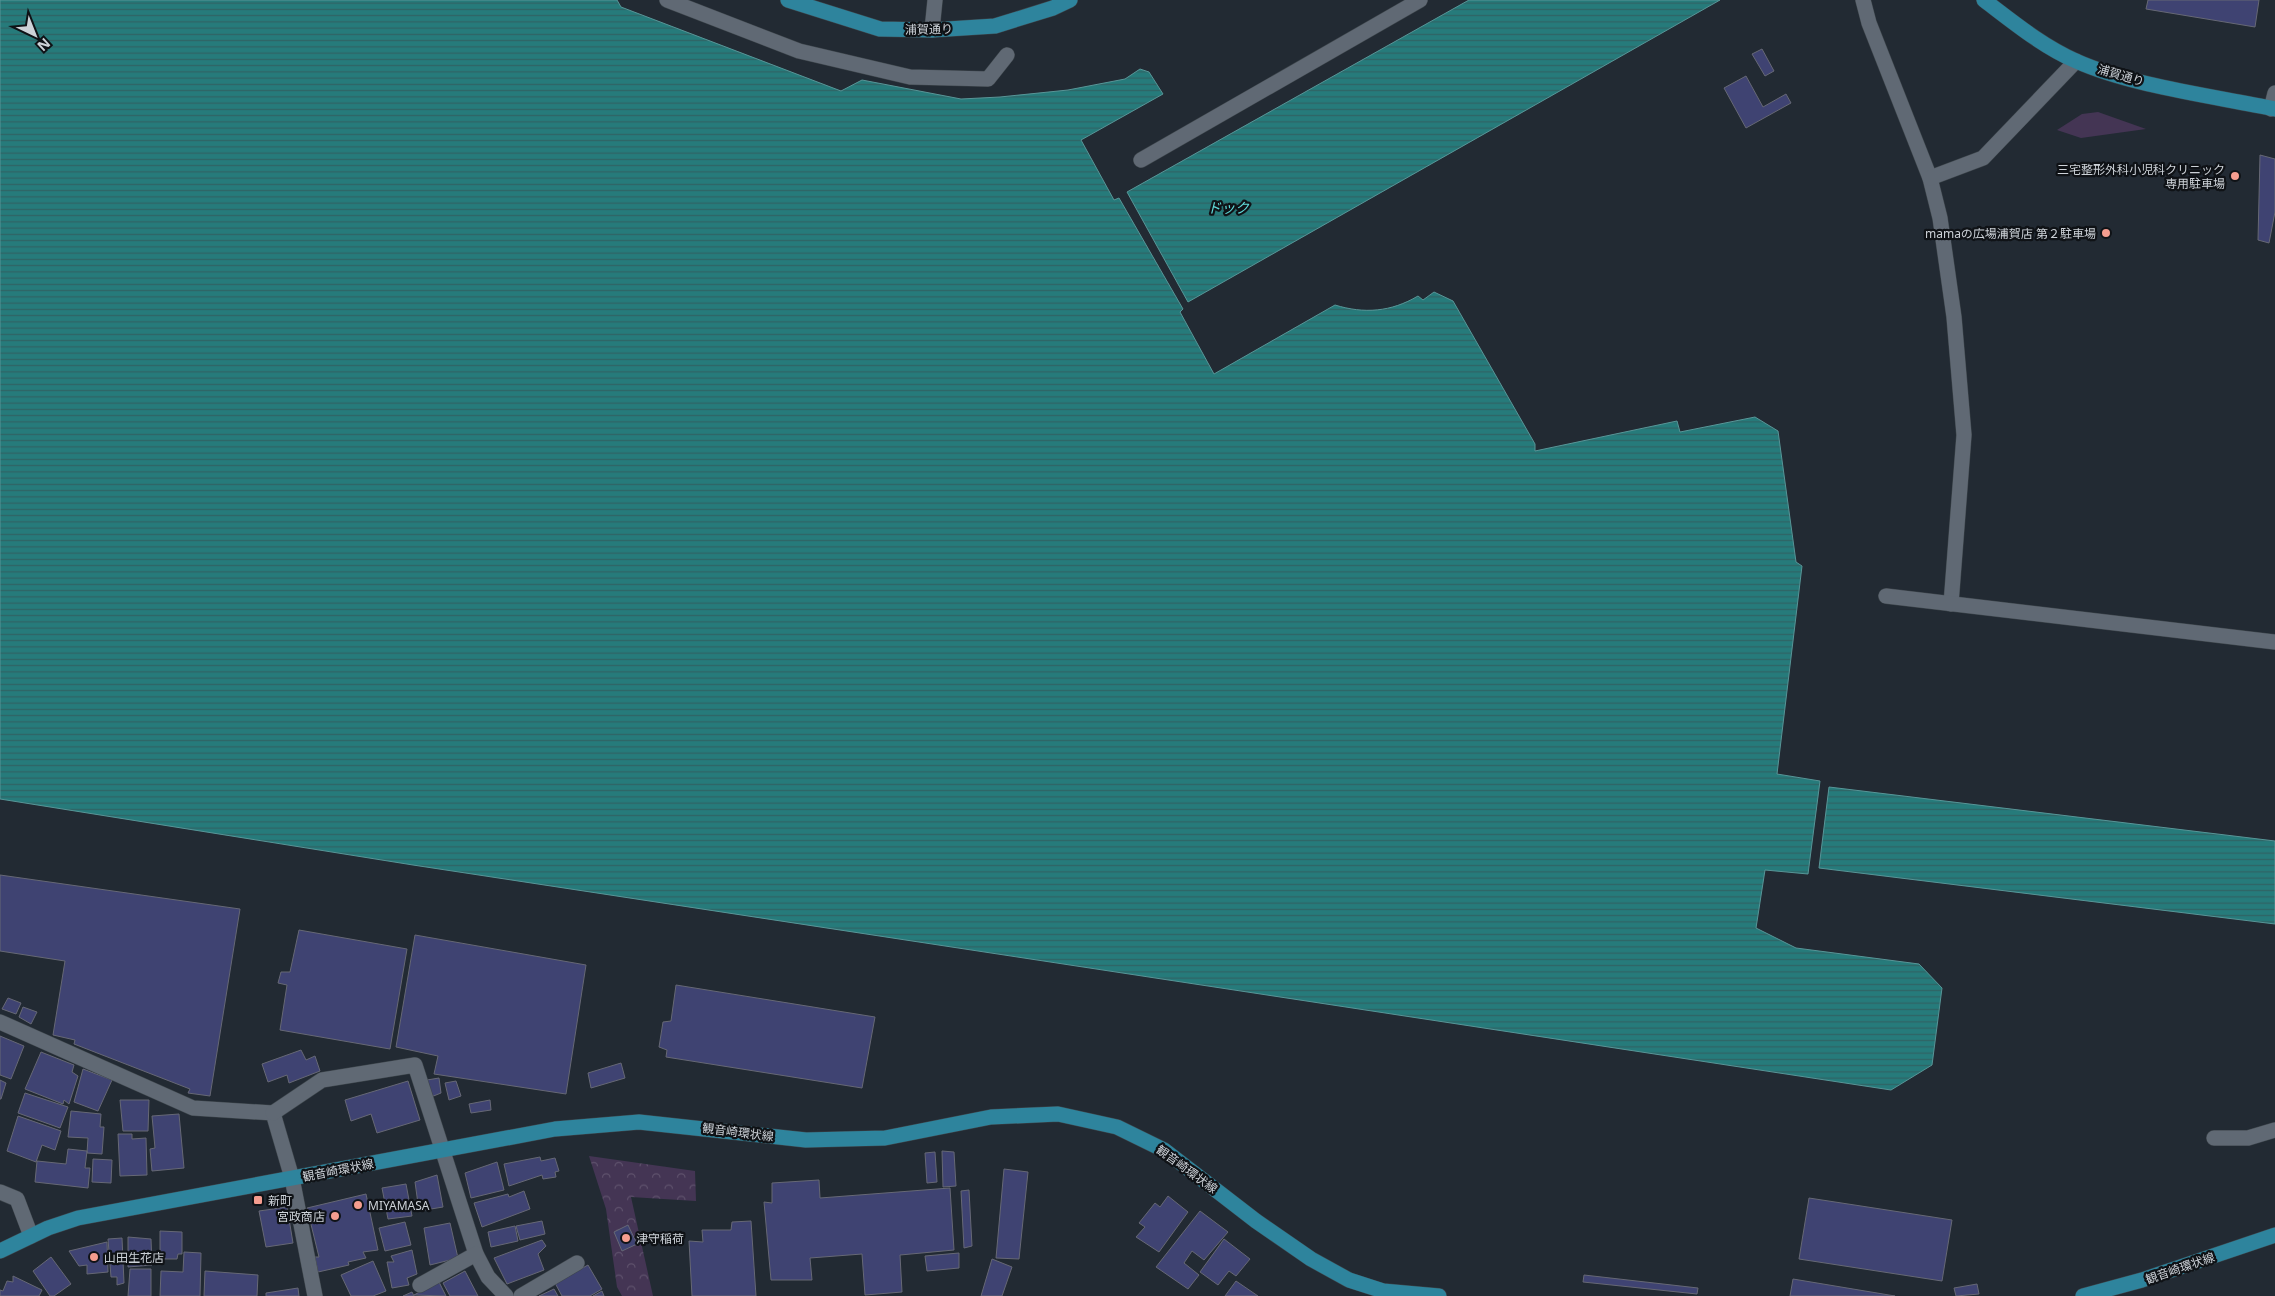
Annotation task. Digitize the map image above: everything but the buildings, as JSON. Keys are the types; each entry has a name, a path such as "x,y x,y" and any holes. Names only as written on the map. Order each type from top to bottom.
{"main road":[{"name":"浦賀通り","path":"788,0 880,29 932,30 995,26 1053,8 1070,0"},
{"name":"浦賀通り","path":"1984,0 2027,34 2076,61 2137,80 2273,109"},
{"name":"観音崎環状線","path":"0,1252 31,1236 78,1218 154,1202 555,1128 639,1122 806,1140 885,1138 991,1117 1058,1114 1087,1118 1117,1127 1164,1150 1264,1226 1311,1259 1349,1280 1383,1291 1439,1296"},
{"name":"観音崎環状線","path":"2083,1296 2142,1280 2275,1235"}],"street":[{"path":"667,0 799,51 910,77 988,78 1007,55"},
{"path":"932,30 935,0"},
{"path":"1141,160 1420,0"},
{"path":"1862,0 1868,23 1930,178 1940,218 1954,317 1964,435 1952,604"},
{"path":"1930,178 1983,158 2076,61"},
{"path":"2273,109 2275,93"},
{"path":"1886,596 2275,642"},
{"path":"0,1022 193,1108 273,1113 322,1080 416,1065 476,1254 488,1277 506,1296"},
{"path":"273,1113 292,1178 315,1296"},
{"path":"2214,1138 2248,1138 2275,1130"},
{"path":"0,1192 16,1199 31,1236"},
{"path":"420,1285 476,1254"},
{"path":"521,1296 576,1262"}],"green space":[{"path":"2098,112 2146,129 2081,138 2057,130 2082,114"},
{"path":"589,1156 695,1171 696,1201 631,1197 653,1296 622,1296 617,1287 606,1209"}],"water":[{"path":"0,0 617,0 621,7 841,91 862,80 961,99 1068,90 1125,79 1140,69 1149,72 1163,94 1081,140 1114,200 1119,198 1183,309 1180,312 1214,374 1335,305 1356,310 1377,310 1398,305 1418,296 1423,300 1434,292 1453,301 1535,444 1535,451 1677,421 1680,432 1755,417 1778,431 1796,562 1802,566 1777,774 1820,781 1808,874 1765,870 1756,928 1796,948 1919,964 1942,988 1932,1065 1891,1090 413,865 0,799"},
{"name":"ドック","path":"1469,0 1720,0 1188,302 1127,192"},
{"path":"1829,787 2275,841 2275,924 1819,868"}],"place":[{"name":"三宅整形外科小児科クリニック 専用駐車場","path":"2235,176"},
{"name":"mamaの広場浦賀店 第２駐車場","path":"2106,233"},
{"name":"新町","path":"258,1200"},
{"name":"MIYAMASA","path":"358,1205"},
{"name":"宮政商店","path":"335,1216"},
{"name":"津守稲荷","path":"626,1238"},
{"name":"山田生花店","path":"94,1257"}]}
